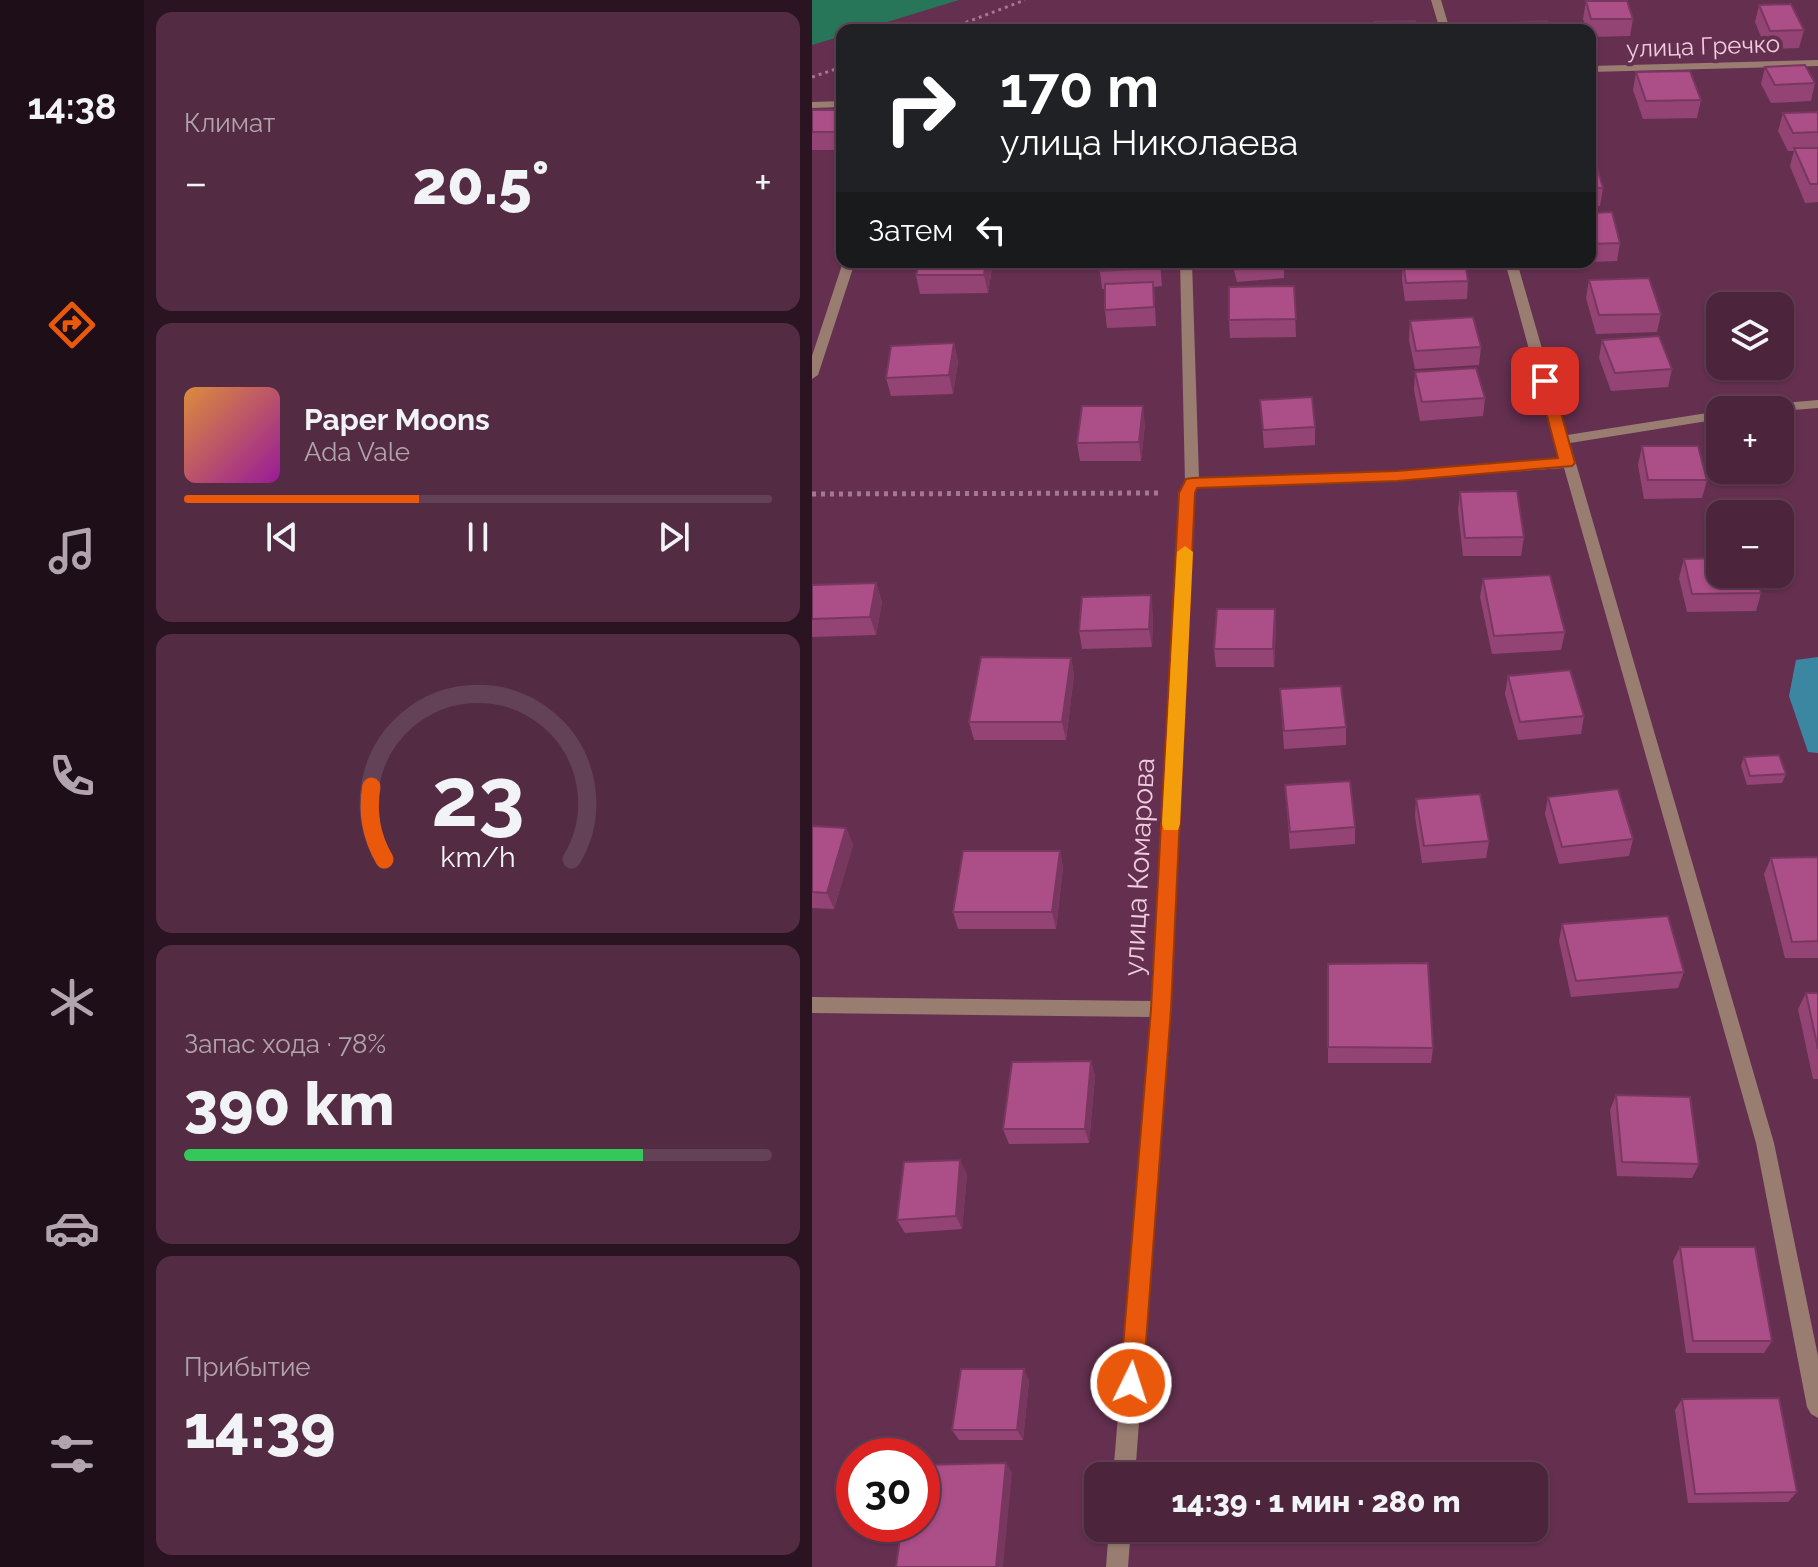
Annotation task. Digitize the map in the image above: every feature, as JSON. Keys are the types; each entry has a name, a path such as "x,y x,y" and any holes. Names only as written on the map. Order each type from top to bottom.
{"street":[{"path":"1436,0 1443,24"},
{"name":"улица Гречко","path":"1596,69 1818,63"},
{"path":"812,105 836,104"},
{"path":"812,375 847,268"},
{"name":"улица Комарова","path":"1125,1462 1161,1009 1190,488 1186,268"},
{"path":"1513,268 1765,1143 1818,1407"},
{"path":"1794,406 1818,404"},
{"path":"1562,440 1706,417"},
{"path":"1190,488 1567,463"},
{"path":"812,1005 1161,1009"},
{"path":"1117,1567 1119,1542"}],"path":[{"path":"962,24 1025,0"},
{"path":"812,77 836,69"},
{"path":"812,494 1190,488"}],"green space":[{"path":"812,0 959,0 881,24 836,24 836,38 812,45"}],"water":[{"path":"1818,657 1818,753 1808,752 1789,696 1796,660"}],"building":[{"path":"1586,1 1627,1 1633,19 1591,19"},
{"path":"1791,4 1804,30 1770,31 1759,5"},
{"path":"1415,21 1415,24 1375,24"},
{"path":"1547,21 1548,24 1510,24"},
{"path":"1805,65 1815,83 1775,85 1765,67"},
{"path":"1690,71 1701,100 1646,101 1636,72"},
{"path":"812,110 836,110 836,132 812,132"},
{"path":"1818,112 1818,132 1793,133 1783,113"},
{"path":"1794,148 1818,148 1818,184 1810,184"},
{"path":"1596,164 1603,188 1596,188"},
{"path":"1612,212 1620,243 1596,244 1596,213"},
{"path":"918,268 985,268 984,275 916,275"},
{"path":"1100,268 1160,268 1100,271"},
{"path":"1404,268 1466,268 1468,281 1406,283"},
{"path":"1649,278 1661,314 1599,315 1589,280"},
{"path":"1153,282 1154,307 1105,310 1105,284"},
{"path":"1294,286 1296,319 1229,320 1229,287"},
{"path":"1473,317 1481,347 1416,351 1410,321"},
{"path":"1659,336 1672,369 1615,373 1602,340"},
{"path":"954,343 949,375 886,378 891,346"},
{"path":"1476,368 1485,398 1422,402 1415,372"},
{"path":"1312,397 1315,427 1263,430 1260,400"},
{"path":"1082,406 1143,406 1139,442 1077,443"},
{"path":"1642,446 1698,446 1706,480 1648,480"},
{"path":"1517,491 1524,537 1465,538 1460,492"},
{"path":"1706,558 1706,588 1760,588 1761,593 1692,594 1684,559"},
{"path":"1550,575 1565,632 1494,636 1483,579"},
{"path":"876,583 870,617 812,619 812,585"},
{"path":"1151,595 1149,629 1079,631 1082,597"},
{"path":"1217,609 1275,609 1273,649 1214,649"},
{"path":"981,657 1071,658 1062,722 969,722"},
{"path":"1570,670 1584,716 1520,722 1508,676"},
{"path":"1341,686 1346,727 1284,731 1280,689"},
{"path":"1779,755 1786,774 1750,776 1744,757"},
{"path":"1350,781 1355,827 1290,832 1285,785"},
{"path":"1618,789 1633,839 1562,847 1548,797"},
{"path":"1480,794 1489,841 1424,846 1416,799"},
{"path":"812,826 846,828 827,893 812,892"},
{"path":"963,851 1060,851 1052,912 953,912"},
{"path":"1818,857 1818,941 1792,942 1771,858"},
{"path":"1668,916 1684,972 1576,981 1562,924"},
{"path":"1428,963 1433,1048 1328,1047 1328,964"},
{"path":"1806,993 1818,993 1818,1049"},
{"path":"1091,1061 1085,1129 1003,1129 1012,1062"},
{"path":"1616,1095 1690,1097 1699,1164 1622,1162"},
{"path":"960,1160 956,1216 897,1220 904,1162"},
{"path":"1680,1247 1755,1247 1772,1341 1693,1341"},
{"path":"961,1369 1024,1369 1017,1430 952,1430"},
{"path":"1779,1398 1797,1492 1695,1494 1682,1399"},
{"path":"1006,1463 996,1567 896,1567 899,1542 940,1542 940,1465"}],"slow traffic":[{"path":"1171,824 1185,552"}],"route":[{"path":"1131,1383 1161,1009 1187,493 1192,483 1397,476 1567,463 1545,381"}]}
